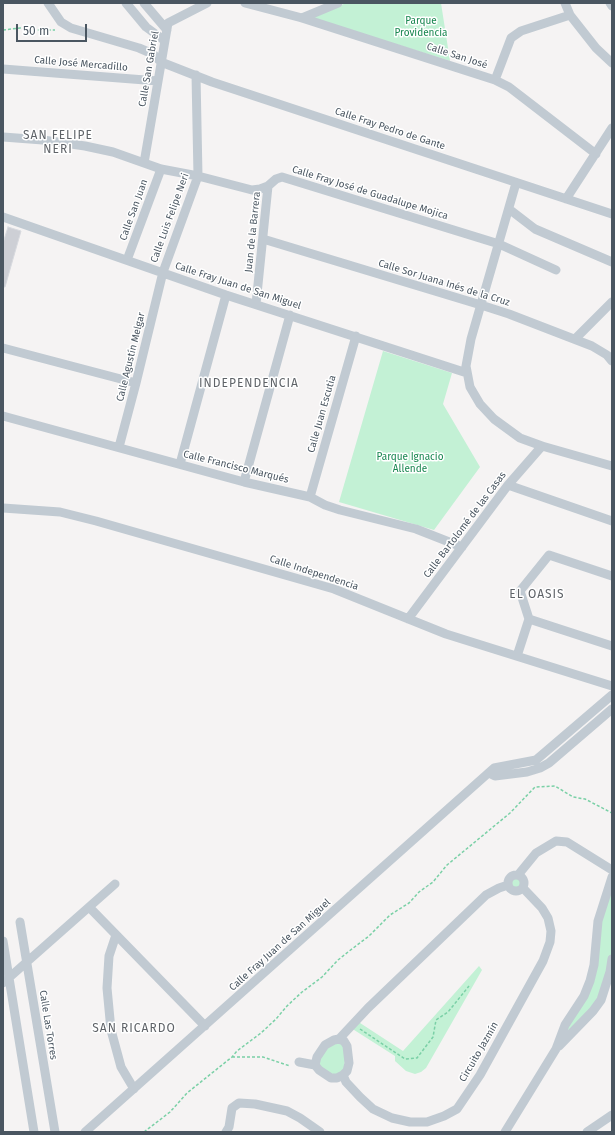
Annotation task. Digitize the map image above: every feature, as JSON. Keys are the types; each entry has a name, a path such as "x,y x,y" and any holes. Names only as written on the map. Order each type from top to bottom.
{"street":[{"name":"Calle Fray Pedro de Gante","path":"48,3 61,22 71,28 139,48 153,54 161,62 516,183 612,214"},
{"path":"126,3 146,27 165,40"},
{"path":"144,3 167,30"},
{"name":"Calle San Gabriel","path":"144,163 168,23 208,3"},
{"name":"Calle San José","path":"245,3 302,18 495,80 509,87 596,154"},
{"path":"302,18 338,3"},
{"path":"566,3 570,15 596,48 612,63"},
{"path":"495,80 511,38 521,31 570,15"},
{"name":"Calle José Mercadillo","path":"3,69 158,81"},
{"name":"Calle Luis Felipe Neri","path":"163,272 198,176 196,75"},
{"path":"566,199 612,128"},
{"name":"Calle Fray José de Guadalupe Mojica","path":"3,137 43,140 85,146 113,152 161,169 198,176 252,190 268,186 276,179 282,177 499,244 556,270"},
{"name":"Calle San Juan","path":"127,260 161,169"},
{"path":"516,183 471,339 466,366 470,387 480,404 494,419 520,438 542,446 612,466"},
{"name":"Juan de la Barrera","path":"256,304 268,186"},
{"path":"509,209 535,229 612,262"},
{"name":"Calle Fray Juan de San Miguel","path":"3,217 226,295 290,314 468,373"},
{"name":"Calle Sor Juana Inés de la Cruz","path":"263,239 481,305 592,346 607,355 612,361"},
{"name":"Calle Agustín Melgar","path":"119,447 163,272"},
{"path":"180,464 226,295"},
{"path":"575,339 612,302"},
{"path":"244,482 290,314"},
{"name":"Calle Juan Escutia","path":"310,497 356,336"},
{"path":"3,348 136,383"},
{"name":"Calle Francisco Marqués","path":"3,416 244,482 310,497 325,505 340,510 416,529 462,547"},
{"name":"Calle Bartolomé de las Casas","path":"408,619 508,486 542,446"},
{"path":"508,486 612,521"},
{"name":"Calle Independencia","path":"3,508 60,512 334,589 446,634 612,686"},
{"path":"517,656 529,619 520,591 549,555 612,576"},
{"path":"529,619 612,646"},
{"name":"Calle Fray Juan de San Miguel","path":"85,1132 489,773 495,776 526,772 538,764 612,695"},
{"name":"Calle Fray Juan de San Miguel","path":"538,764 549,763 612,709"},
{"path":"518,875 521,876 524,882 523,888 514,892 510,890 508,885 510,877 518,875 536,853 556,841 567,842 612,870"},
{"path":"505,1132 556,1048 565,1025 584,996 590,982 594,966 598,921 612,877"},
{"path":"6,980 115,884"},
{"path":"339,1039 344,1041 347,1046 349,1063 347,1071 343,1075 337,1078 331,1078 318,1070 315,1065 317,1057 325,1045 339,1039 368,1008 486,895 508,885"},
{"name":"Circuito Jazmín","path":"343,1075 346,1082 360,1097 373,1108 392,1118 410,1122 427,1122 444,1116 457,1109 480,1075 542,961 550,942 552,931 548,918 542,908 523,888"},
{"path":"89,907 205,1026"},
{"name":"Calle Las Torres","path":"20,922 55,1132"},
{"path":"116,935 109,956 107,988 111,1030 121,1067 134,1089"},
{"path":"3,940 6,980 34,1132"},
{"path":"556,1048 581,1025 600,1000 610,972 612,959"},
{"path":"299,1062 315,1065"},
{"path":"226,1132 229,1127 232,1108 239,1103 255,1104 287,1111 314,1131"},
{"path":"587,1132 612,1115"}],"path":[{"path":"3,30 20,28 56,30"},
{"path":"144,1132 170,1112 187,1093 261,1033 302,992 318,981 338,960 369,936 390,915 409,903 419,892 433,882 447,865 499,823 535,787 555,786 574,797 585,800 612,813"},
{"path":"354,1024 405,1059 417,1058 433,1037 436,1020 448,1012 469,986"},
{"path":"234,1054 238,1057"},
{"path":"232,1057 263,1057 292,1066 299,1062"}],"green space":[{"name":"Parque Providencia","path":"346,3 441,3 450,61 312,18"},
{"name":"Parque Ignacio Allende","path":"383,351 452,373 443,404 480,467 434,530 339,502"},
{"path":"513,876 519,876 524,881 522,890 519,892 513,892 508,887 508,881"},
{"path":"612,877 612,959 601,1000 557,1049 584,996 596,939"},
{"path":"479,966 482,970 426,1068 421,1072 415,1074 406,1071 395,1061 395,1056 351,1028 357,1021 403,1051"},
{"path":"334,1040 347,1046 343,1075 323,1073 317,1057"}],"building":[{"path":"8,227 21,231 5,287 3,287 3,243"}],"district":[{"name":"SAN FELIPE NERI","path":"58,143"},
{"name":"INDEPENDENCIA","path":"249,384"},
{"name":"EL OASIS","path":"537,595"},
{"name":"SAN RICARDO","path":"134,1029"}]}
